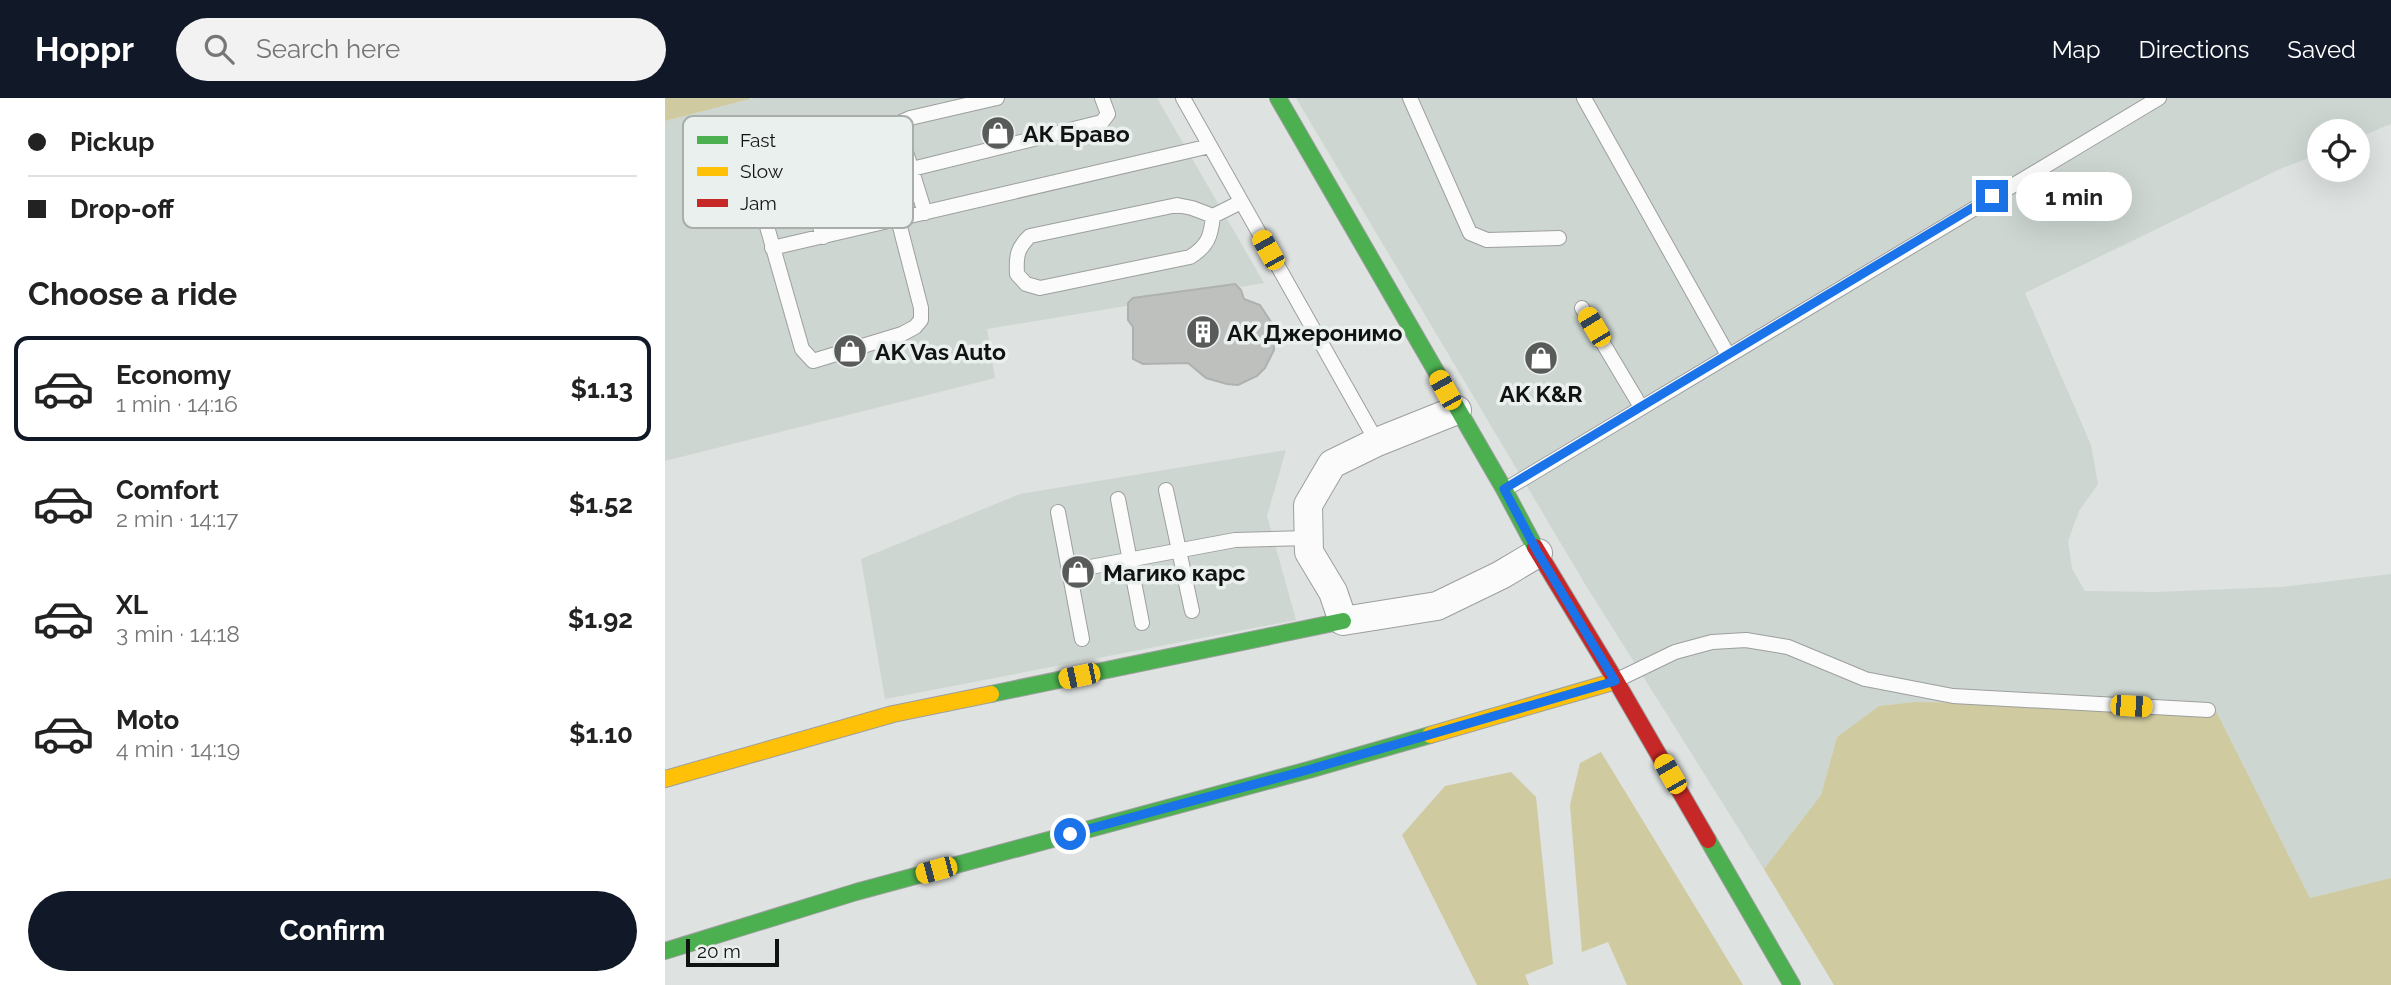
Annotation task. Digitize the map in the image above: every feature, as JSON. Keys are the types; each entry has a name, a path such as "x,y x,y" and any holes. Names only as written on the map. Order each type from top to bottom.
{"street":[{"path":"1278,98 1504,489 1538,553 1792,985"},
{"path":"1343,621 1333,592 1309,552 1308,505 1332,464 1377,442 1457,410"},
{"path":"665,779 893,715 1343,621 1437,606 1501,575 1538,553"},
{"path":"665,951 856,892 1311,769 1615,681"}],"lane":[{"path":"913,118 997,98"},
{"path":"913,169 1102,122 1108,114 1102,98"},
{"path":"1183,98 1377,442"},
{"path":"1410,98 1470,233 1487,240 1559,238"},
{"path":"1584,98 1728,355"},
{"path":"1504,489 2159,98"},
{"path":"913,216 1210,146"},
{"path":"913,172 925,213"},
{"path":"1213,216 1211,236 1202,249 1190,257 1040,288 1026,284 1017,274 1016,257 1020,245 1030,236 1177,205 1213,216 1241,202"},
{"path":"767,228 802,349 813,361 902,334 921,320 921,308 900,228"},
{"path":"821,228 823,237"},
{"path":"772,248 860,228"},
{"path":"1582,308 1641,407"},
{"path":"1166,490 1192,611"},
{"path":"1118,499 1142,623"},
{"path":"1058,512 1082,639"},
{"path":"1069,570 1235,540 1309,538"},
{"path":"1615,681 1675,652 1712,642 1745,640 1788,647 1865,679 1953,696 2208,710"}],"shaded area":[{"path":"665,98 750,98 750,99 665,121"},
{"path":"754,98 1157,98 1264,283 987,329 995,378 665,461 665,121 683,116 683,228 913,228 913,116 684,116"},
{"path":"1296,98 2391,98 2391,124 2370,133 2370,119 2307,119 2307,159 2280,169 2025,293 2091,445 2098,484 2079,511 2068,541 2072,569 2085,591 2154,592 2281,587 2391,574 2391,878 2310,898 2213,705 1914,702 1879,706 1837,737 1821,795 1764,869 1585,584"},
{"path":"1286,450 1267,516 1296,620 885,699 861,559 1020,494"},
{"path":"1914,702 2213,705 2310,898 2391,878 2391,985 1834,985 1764,869 1821,795 1837,737 1879,706"},
{"path":"1601,752 1743,985 1627,985 1608,942 1582,952 1570,805 1580,763"},
{"path":"1511,772 1536,797 1553,964 1525,975 1529,985 1477,985 1402,835 1445,786"}],"building":[{"name":"АК Джеронимо","path":"1235,284 1244,299 1260,305 1273,325 1274,350 1265,368 1257,376 1238,385 1227,384 1206,378 1188,363 1143,364 1133,359 1133,327 1128,320 1128,303 1133,298"}],"traffic: fast":[{"path":"1278,98 1535,547"},
{"path":"991,694 1343,621"},
{"path":"665,951 856,892 1430,735"},
{"path":"1708,840 1792,985"}],"traffic: slow":[{"path":"1430,735 1616,681"},
{"path":"665,779 893,714 991,694"}],"traffic: jam":[{"path":"1535,547 1708,840"}],"place":[{"name":"АК Браво","path":"998,133"},
{"name":"АК Джеронимо","path":"1203,332"},
{"name":"AK Vas Auto","path":"850,351"},
{"name":"AK K&R","path":"1541,358"},
{"name":"Магико карс","path":"1078,572"}],"route":[{"path":"1070,834 1311,769 1615,681 1538,553 1504,489 1992,196"}]}
